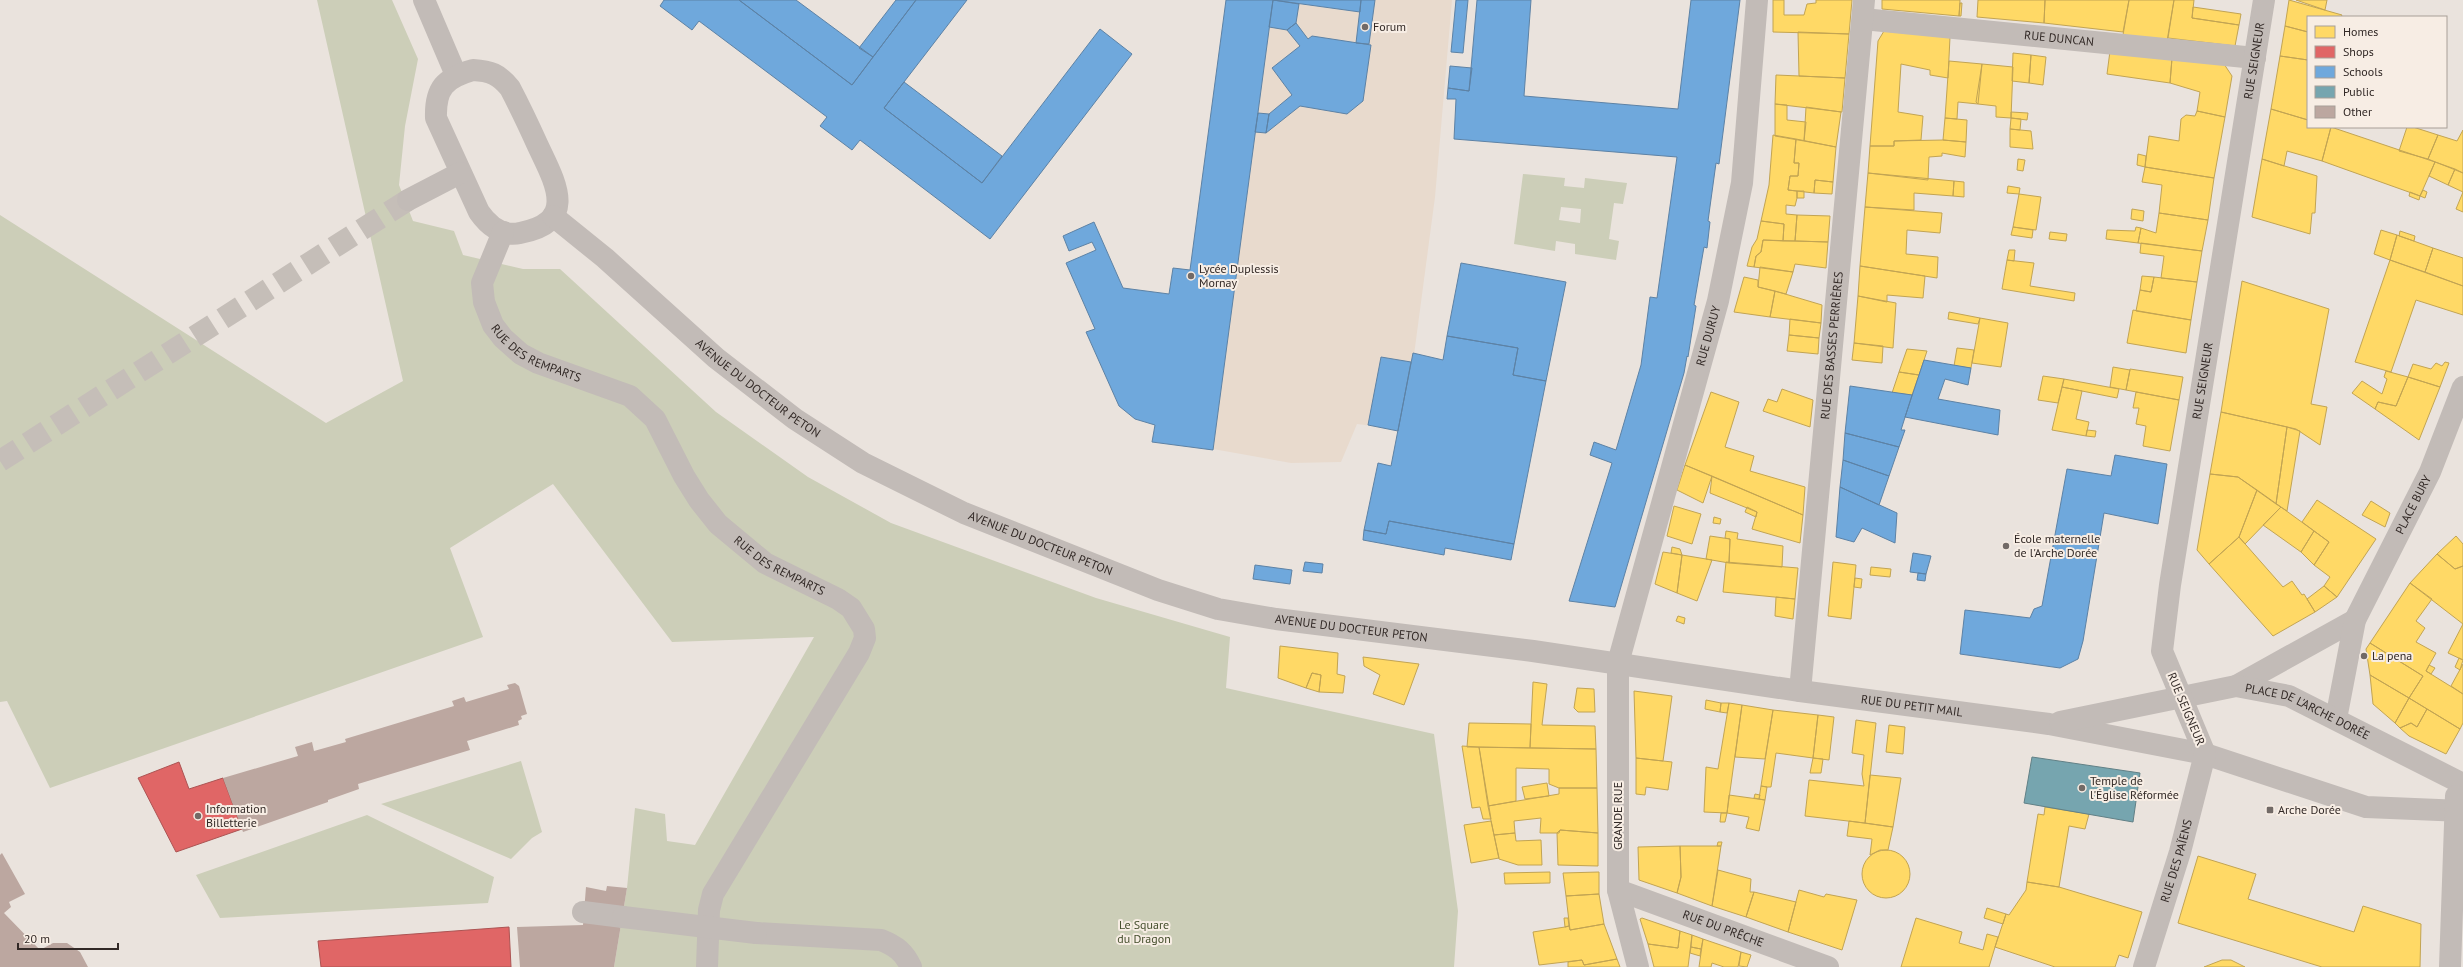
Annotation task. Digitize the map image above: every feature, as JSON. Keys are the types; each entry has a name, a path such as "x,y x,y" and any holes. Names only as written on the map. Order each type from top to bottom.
{"street":[{"path":"424,0 456,75"},
{"name":"RUE DURUY","path":"1618,663 1718,301 1742,183 1757,0"},
{"name":"RUE SEIGNEUR","path":"2205,754 2162,652 2170,585 2264,0"},
{"name":"RUE DUNCAN","path":"1863,10 2255,58"},
{"name":"RUE DES BASSES PERRIÈRES","path":"1800,691 1863,10"},
{"path":"473,70 492,71 503,78 510,88 556,184 558,205 553,216 531,231 516,234 503,232 493,228 485,221 460,172 436,118 435,102 446,81 456,75 473,70"},
{"path":"408,200 460,172"},
{"name":"AVENUE DU DOCTEUR PETON","path":"553,216 605,258 716,358 795,419 863,463 964,514 1158,590 1218,609 1276,619 1618,663"},
{"name":"RUE DES REMPARTS","path":"503,232 482,283 484,302 493,325 503,338 522,354 538,363 630,396 655,419 684,476 699,500 718,524 765,563 838,599 851,608 864,629 864,638 859,653 713,894 709,910 707,967"},
{"name":"PLACE BURY","path":"2336,719 2355,620 2430,472 2463,387"},
{"path":"2236,686 2355,620"},
{"name":"RUE DU PETIT MAIL","path":"1618,663 1800,691 2049,724 2205,754"},
{"name":"GRANDE RUE","path":"1618,663 1618,890 1638,967"},
{"name":"PLACE DE L'ARCHE DORÉE","path":"2049,724 2236,686 2289,696 2460,782"},
{"path":"2205,754 2366,807 2459,811"},
{"name":"RUE DES PAÏENS","path":"2144,967 2180,852 2205,754"},
{"path":"2450,967 2460,782"},
{"name":"RUE DU PRÊCHE","path":"1618,890 1828,967"},
{"path":"583,912 756,933 881,940 896,946 906,957 911,967"}],"green space":[{"name":"Le Square du Dragon","path":"317,0 392,0 418,59 405,126 399,185 413,221 454,231 463,255 523,269 560,269 716,412 808,477 891,523 1096,598 1230,637 1226,688 1434,734 1458,911 1454,967 614,967 627,888 635,808 665,814 667,841 695,845 814,637 672,642 553,484 450,548 483,637 50,788 7,701 0,702 0,215 326,423 403,381"},
{"path":"1523,174 1565,178 1564,186 1584,188 1585,178 1627,183 1623,204 1614,203 1609,239 1619,241 1616,260 1575,254 1575,244 1556,241 1555,251 1514,244","holes":["1561,207 1581,209 1580,223 1559,220"]},
{"path":"521,761 542,832 532,838 511,859 381,804"},
{"path":"367,815 494,877 488,903 220,918 196,875"}],"shaded area":[{"path":"1361,0 1452,0 1435,197 1404,430 1357,424 1341,462 1291,463 1213,449 1273,1 1359,12"}],"building: Homes":[{"path":"1773,0 1784,0 1784,15 1804,15 1807,4 1816,3 1816,0 1852,0 1849,34 1773,32"},
{"path":"1882,0 1960,0 1959,16 1882,9"},
{"path":"1978,0 2045,0 2044,23 1977,17"},
{"path":"2045,0 2129,0 2123,32 2044,23"},
{"path":"2129,0 2174,0 2167,41 2123,35"},
{"path":"2174,0 2194,0 2192,18 2239,25 2235,46 2168,38"},
{"path":"2289,0 2342,15 2307,16 2307,32 2285,26"},
{"path":"2296,0 2327,0 2325,10"},
{"path":"1960,3 1962,3 1961,16 1959,16"},
{"path":"2193,7 2241,14 2239,25 2192,18"},
{"path":"2285,26 2307,32 2307,60 2280,56"},
{"path":"1884,31 1950,37 1948,78 1930,75 1930,70 1901,64 1898,112 1923,116 1921,140 1894,141 1894,146 1870,146 1878,41"},
{"path":"1798,32 1849,34 1845,78 1799,76"},
{"path":"2110,51 2172,58 2170,83 2107,74"},
{"path":"2013,53 2031,55 2029,83 2012,81"},
{"path":"2031,55 2046,57 2043,85 2029,83"},
{"path":"2280,56 2307,60 2307,120 2271,109"},
{"path":"2172,58 2224,64 2232,76 2225,117 2197,111 2200,92 2170,83"},
{"path":"1949,61 1982,64 1978,104 1958,102 1957,119 1945,118"},
{"path":"1982,64 2013,67 2011,118 1996,117 1996,106 1978,104 1976,102"},
{"path":"1776,75 1845,78 1842,112 1775,104"},
{"path":"1775,104 1787,105 1787,120 1806,122 1804,141 1775,136"},
{"path":"1806,107 1841,112 1836,147 1804,141"},
{"path":"2271,109 2307,120 2307,128 2331,128 2322,161 2287,151 2284,166 2262,159"},
{"path":"2197,111 2225,117 2214,178 2145,167 2149,136 2179,141 2181,119 2186,115 2195,116"},
{"path":"2011,112 2028,113 2027,120 2011,118"},
{"path":"1945,118 1967,120 1966,142 1943,140"},
{"path":"2011,118 2021,119 2020,130 2010,129"},
{"path":"2331,128 2334,128 2435,162 2420,196 2322,161"},
{"path":"2407,128 2416,128 2438,135 2428,159 2399,151"},
{"path":"2010,129 2031,131 2033,149 2010,147"},
{"path":"2463,130 2463,173 2428,159 2438,135 2457,141"},
{"path":"1773,135 1796,139 1794,163 1799,163 1798,176 1790,176 1788,190 1797,191 1797,198 1795,206 1786,205 1786,214 1797,215 1795,241 1783,241 1784,224 1761,221 1769,185"},
{"path":"1796,139 1836,147 1833,182 1815,180 1814,193 1788,190 1790,176 1798,176 1799,163 1794,163"},
{"path":"1943,140 1966,142 1965,157 1942,153 1942,156 1929,157 1928,180 1868,173 1870,146 1894,146 1894,141"},
{"path":"2138,154 2146,156 2145,167 2137,165"},
{"path":"2018,159 2025,160 2023,171 2017,170"},
{"path":"2262,159 2317,176 2315,213 2312,213 2310,234 2252,217"},
{"path":"2435,162 2455,169 2448,185 2429,176"},
{"path":"2145,167 2214,178 2208,220 2159,213 2162,185 2142,182"},
{"path":"2455,169 2463,173 2463,192 2448,185"},
{"path":"1868,173 1954,181 1953,196 1914,193 1914,210 1865,207"},
{"path":"1815,180 1833,182 1832,194 1814,193"},
{"path":"1954,181 1964,182 1964,197 1953,196"},
{"path":"2008,186 2020,188 2019,194 2007,193"},
{"path":"2423,190 2427,192 2425,198 2420,196"},
{"path":"1797,191 1804,191 1804,198 1797,198"},
{"path":"2410,192 2420,196 2419,200 2409,196"},
{"path":"2463,192 2463,212 2456,209"},
{"path":"2019,194 2041,197 2036,230 2013,227"},
{"path":"1865,207 1942,213 1940,233 1907,230 1906,254 1938,257 1937,278 1860,266"},
{"path":"2132,209 2144,211 2143,221 2131,219"},
{"path":"2159,213 2208,220 2202,251 2138,243 2141,228 2156,233"},
{"path":"1797,215 1830,216 1828,242 1795,241"},
{"path":"1761,221 1784,224 1783,241 1763,240 1761,252 1756,256 1754,267 1747,266 1752,247 1757,239"},
{"path":"2013,227 2033,230 2032,238 2011,235"},
{"path":"2136,227 2141,228 2138,243 2106,239 2107,230 2135,231"},
{"path":"2381,230 2397,235 2390,260 2374,254"},
{"path":"2400,231 2415,236 2414,241 2399,236"},
{"path":"2050,232 2067,234 2066,241 2049,239"},
{"path":"2397,235 2433,248 2425,272 2390,260"},
{"path":"1763,240 1828,242 1826,268 1795,264 1793,272 1754,267 1756,256 1761,252"},
{"path":"2141,243 2202,251 2197,282 2161,278 2164,256 2140,253"},
{"path":"2433,248 2463,258 2463,286 2425,272"},
{"path":"2009,250 2015,250 2014,261 2007,260"},
{"path":"2007,260 2034,263 2030,286 2075,293 2074,301 2002,289"},
{"path":"2390,260 2463,286 2463,315 2416,300 2391,372 2355,362"},
{"path":"1860,266 1925,276 1923,298 1887,295 1887,302 1858,296"},
{"path":"1760,267 1793,272 1786,294 1758,287"},
{"path":"2142,276 2154,277 2151,292 2140,290"},
{"path":"1744,277 1758,280 1758,287 1775,291 1770,317 1734,312"},
{"path":"2154,277 2197,282 2191,320 2136,311 2140,290 2151,292"},
{"path":"2242,281 2329,309 2311,404 2327,407 2320,445 2296,429 2221,412"},
{"path":"1775,291 1822,305 1821,323 1770,317"},
{"path":"1858,296 1896,303 1893,348 1854,343"},
{"path":"2133,310 2191,320 2186,353 2127,343"},
{"path":"1949,312 1980,318 1978,324 1948,319"},
{"path":"1980,318 2008,323 2001,367 1972,363"},
{"path":"1790,319 1821,323 1819,338 1789,335"},
{"path":"1789,335 1819,338 1818,354 1787,351"},
{"path":"1854,343 1883,346 1882,363 1852,360"},
{"path":"1957,348 1974,350 1971,368 1954,366"},
{"path":"1907,349 1927,351 1919,375 1899,372"},
{"path":"2445,362 2449,363 2440,387 2408,377 2413,364 2431,369 2436,363 2442,366"},
{"path":"2113,367 2130,370 2126,390 2110,387"},
{"path":"2130,369 2183,377 2179,400 2126,390"},
{"path":"2386,371 2408,377 2396,406 2378,402 2375,409 2352,393 2362,381 2382,394 2387,379 2384,377"},
{"path":"1899,372 1919,375 1912,395 1892,393"},
{"path":"2043,376 2064,379 2058,403 2038,400"},
{"path":"2408,377 2440,387 2419,440 2375,409 2378,402 2396,406"},
{"path":"2064,379 2119,389 2117,398 2062,387"},
{"path":"2062,387 2082,391 2076,419 2089,422 2086,436 2052,430"},
{"path":"1782,389 1813,400 1810,427 1763,411 1768,399 1777,402"},
{"path":"1711,392 1739,402 1725,447 1754,456 1750,471 1805,487 1803,515 1685,465"},
{"path":"2136,392 2179,400 2170,451 2143,446 2146,426 2136,424 2139,408 2133,408"},
{"path":"2221,412 2287,427 2276,504 2238,477 2210,474"},
{"path":"2287,427 2300,431 2287,511 2276,504"},
{"path":"2087,430 2096,431 2095,437 2086,436"},
{"path":"1685,465 1712,476 1703,503 1677,490"},
{"path":"2210,474 2238,477 2257,490 2239,537 2209,564 2197,550"},
{"path":"1712,476 1803,515 1800,543 1752,529 1757,512 1710,493"},
{"path":"2257,490 2281,507 2245,544 2239,537"},
{"path":"2317,500 2376,539 2337,597 2324,586 2330,577 2314,565 2329,542 2302,522"},
{"path":"2371,501 2390,513 2385,527 2362,515"},
{"path":"1674,506 1701,514 1692,544 1667,536"},
{"path":"1747,507 1757,512 1756,517 1745,512"},
{"path":"2281,507 2314,531 2301,552 2263,525"},
{"path":"1714,517 1721,519 1720,524 1713,523"},
{"path":"1726,531 1738,533 1737,539 1783,546 1782,567 1729,563 1730,539 1725,538"},
{"path":"2314,531 2329,542 2314,565 2301,552"},
{"path":"1710,536 1730,539 1729,563 1706,559"},
{"path":"2456,536 2463,544 2463,566 2455,569 2437,554"},
{"path":"2239,537 2283,587 2292,581 2302,595 2304,594 2315,612 2273,636 2209,564"},
{"path":"1672,547 1680,549 1682,555 1671,553"},
{"path":"1663,552 1682,555 1677,593 1655,584"},
{"path":"2437,554 2455,569 2463,566 2463,624 2410,583"},
{"path":"1682,555 1712,560 1697,601 1677,593"},
{"path":"1726,562 1798,568 1795,599 1723,592"},
{"path":"1833,562 1856,565 1851,619 1828,616"},
{"path":"1871,567 1891,569 1890,577 1870,575"},
{"path":"1855,578 1862,579 1861,588 1854,587"},
{"path":"2410,583 2432,599 2416,621 2425,628 2416,642 2436,653 2426,671 2463,694 2463,723 2460,729 2409,698 2423,676 2370,643"},
{"path":"2324,586 2337,597 2315,612 2307,599"},
{"path":"1776,597 1795,599 1793,619 1775,616"},
{"path":"1678,616 1685,618 1684,624 1676,621"},
{"path":"2463,624 2463,660 2448,653"},
{"path":"2370,643 2423,676 2409,698 2370,675 2366,649"},
{"path":"1280,646 1338,653 1337,674 1345,676 1343,693 1319,692 1321,675 1312,673 1306,688 1278,678"},
{"path":"1363,657 1419,664 1404,705 1373,694 1380,675 1364,666"},
{"path":"2459,658 2463,660 2460,670 2455,667"},
{"path":"2463,664 2463,694 2451,686"},
{"path":"2429,665 2435,668 2431,674 2426,671"},
{"path":"1312,673 1321,675 1319,692 1306,688"},
{"path":"2370,675 2409,698 2395,723 2373,704"},
{"path":"1533,682 1547,684 1542,725 1595,726 1596,749 1530,748"},
{"path":"1577,688 1594,689 1595,712 1578,712 1574,708"},
{"path":"1634,691 1672,696 1663,761 1636,758"},
{"path":"2409,698 2427,709 2417,727 2411,723 2400,728 2395,723"},
{"path":"1706,700 1721,703 1720,712 1705,709"},
{"path":"1721,703 1729,703 1727,713 1720,712"},
{"path":"1729,703 1742,705 1727,813 1704,812 1706,767 1718,769"},
{"path":"1742,705 1773,710 1765,759 1735,757"},
{"path":"2427,709 2460,729 2446,754 2409,736 2400,728 2411,723 2417,727"},
{"path":"1773,710 1818,715 1813,758 1776,753 1771,787 1767,787 1761,786"},
{"path":"1818,715 1834,717 1829,760 1813,758"},
{"path":"1856,720 1876,723 1865,823 1805,816 1809,780 1864,786 1862,774 1864,755 1852,753"},
{"path":"1469,723 1531,724 1530,748 1467,747"},
{"path":"1889,725 1905,727 1903,754 1886,752"},
{"path":"1462,746 1479,747 1491,819 1483,819 1480,807 1472,808"},
{"path":"1479,747 1596,749 1597,788 1559,788 1549,784 1549,769 1516,768 1516,801 1488,806"},
{"path":"1636,758 1672,762 1668,790 1646,787 1645,795 1636,794"},
{"path":"1813,758 1823,759 1821,773 1810,773"},
{"path":"1870,775 1901,778 1893,827 1865,823"},
{"path":"1547,783 1549,796 1525,799 1522,787"},
{"path":"1761,786 1767,787 1765,800 1759,799"},
{"path":"1559,788 1597,788 1598,833 1560,830 1559,833 1540,833 1541,818 1514,821 1515,833 1494,835 1488,806 1559,794"},
{"path":"1755,794 1760,795 1759,799 1754,798"},
{"path":"1729,795 1765,800 1759,831 1746,828 1749,817 1727,813"},
{"path":"2045,807 2089,814 2085,829 2069,826 2059,887 2027,882 2038,814 2044,815"},
{"path":"1721,813 1727,813 1725,822 1720,822"},
{"path":"1491,821 1499,858 1471,863 1464,825"},
{"path":"1849,821 1893,827 1888,850 1880,850 1870,855 1872,839 1847,836"},
{"path":"1560,830 1598,833 1598,866 1558,865 1557,833"},
{"path":"1515,833 1516,841 1541,840 1542,865 1518,865 1499,859 1494,835"},
{"path":"1718,842 1722,842 1721,846 1717,846"},
{"path":"1680,846 1721,846 1712,906 1677,893 1681,877"},
{"path":"1680,846 1681,877 1677,893 1639,880 1638,847"},
{"path":"1886,850 1895,852 1903,857 1908,865 1910,874 1908,883 1903,891 1895,896 1886,898 1877,896 1869,891 1864,883 1862,874 1864,865 1869,857 1877,852"},
{"path":"2198,856 2256,874 2248,899 2354,932 2363,906 2421,924 2420,967 2322,967 2178,923"},
{"path":"1718,870 1751,879 1750,892 1754,892 1746,917 1712,906"},
{"path":"1550,872 1550,883 1505,884 1504,873"},
{"path":"1599,872 1599,894 1566,896 1563,873"},
{"path":"2027,882 2059,887 2142,912 2128,958 2119,955 2115,967 2055,967 1995,947 2006,914 2009,915 2026,890"},
{"path":"1799,890 1824,897 1826,894 1857,900 1842,950 1788,932"},
{"path":"1754,892 1796,902 1788,932 1746,917"},
{"path":"1599,894 1604,924 1570,930 1566,896"},
{"path":"1987,908 2006,914 2003,924 1984,918"},
{"path":"1564,918 1568,918 1569,926 1565,927"},
{"path":"1642,918 1680,931 1678,948 1648,944 1640,919"},
{"path":"1916,918 1962,932 1959,943 1983,950 1987,934 1998,937 1989,967 1901,967"},
{"path":"1604,924 1617,959 1584,965 1582,960 1539,965 1533,932 1569,926 1570,930"},
{"path":"1680,931 1692,935 1688,967 1654,967 1648,944 1678,948"},
{"path":"1692,935 1703,939 1701,949 1691,947"},
{"path":"1703,939 1741,952 1738,967 1724,967 1712,963 1711,967 1699,967"},
{"path":"1691,947 1701,949 1700,956 1690,953"},
{"path":"1741,952 1751,955 1747,967 1739,966"},
{"path":"1617,959 1620,967 1568,967 1568,962 1582,960 1584,965"},
{"path":"2222,960 2231,960 2245,967 2204,967"}],"building: Shops":[{"name":"Information Billetterie","path":"179,762 189,789 223,778 242,829 176,852 138,778"},
{"path":"509,927 511,967 321,967 318,941"}],"building: Schools":[{"path":"664,0 739,0 852,85 916,0 967,0 884,108 982,183 1100,29 1132,54 990,239 860,140 852,150 820,126 827,117 699,21 692,30 660,6"},
{"path":"739,0 796,0 873,57 852,85"},
{"path":"896,0 916,0 873,57 859,48"},
{"path":"1226,0 1273,0 1213,450 1152,442 1155,425 1135,419 1119,406 1086,332 1095,329 1066,263 1096,250 1092,242 1069,251 1063,236 1094,222 1123,288 1169,294 1173,268 1190,270"},
{"path":"1273,0 1361,0 1360,12"},
{"path":"1273,0 1299,4 1296,23 1287,30 1269,27"},
{"name":"Forum","path":"1361,0 1375,0 1369,44 1356,43"},
{"path":"1456,0 1468,0 1463,53 1451,52"},
{"path":"1477,0 1531,0 1524,96 1678,109 1691,0 1740,0 1719,164 1716,163 1708,221 1710,222 1707,248 1704,247 1694,305 1696,306 1688,357 1687,356 1684,373 1615,607 1569,601 1612,463 1590,455 1594,442 1616,450 1641,365 1650,297 1657,298 1677,157 1454,139 1456,99 1447,99 1448,88 1469,91"},
{"path":"1296,23 1308,39 1312,36 1371,45 1363,101 1347,114 1300,106 1266,133 1269,114 1292,95 1272,68 1300,46 1287,30"},
{"path":"1450,66 1472,68 1469,91 1448,88"},
{"path":"904,82 1002,156 982,183 884,108"},
{"path":"1258,113 1269,114 1266,133 1255,132"},
{"path":"1461,263 1566,282 1546,381 1513,375 1518,348 1447,336"},
{"path":"1447,336 1518,348 1513,375 1546,381 1514,544 1389,521 1386,534 1364,530 1378,463 1391,466 1413,353 1443,360"},
{"path":"1381,357 1411,362 1398,431 1368,425"},
{"path":"1924,360 1971,368 1968,385 1945,379 1938,399 2000,410 1998,435 1905,417"},
{"path":"1850,386 1912,395 1901,430 1905,430 1899,447 1845,433"},
{"path":"1845,433 1899,447 1889,476 1843,460"},
{"path":"2115,455 2167,464 2158,524 2104,513 2083,641 2078,659 2060,668 1960,654 1965,610 2030,618 2034,609 2042,606 2067,469 2111,476"},
{"path":"1843,460 1889,476 1879,505 1840,487"},
{"path":"1840,487 1897,513 1895,543 1862,528 1854,542 1836,537"},
{"path":"1389,521 1514,544 1511,560 1445,548 1444,555 1363,540 1364,530 1386,534"},
{"path":"1913,553 1931,556 1926,574 1910,572"},
{"path":"1305,562 1323,564 1322,573 1303,571"},
{"path":"1255,565 1292,570 1290,584 1253,579"},
{"path":"1918,573 1926,574 1925,581 1917,580"}],"building: Public":[{"name":"Temple de l'Église Réformée","path":"2032,757 2140,773 2133,822 2024,803"}],"building: Other":[{"path":"515,683 519,686 527,714 521,716 522,719 518,721 519,725 467,741 470,750 358,784 359,789 328,800 328,802 243,832 223,778 298,756 295,747 312,742 314,751 346,742 345,739 454,706 452,701 464,697 466,702 509,689 507,685"},
{"path":"2,853 25,894 9,902 11,907 4,913 40,950 53,943 67,943 80,952 88,967 0,967 0,855"},
{"path":"607,886 627,888 614,967 520,967 517,927 583,925 586,887 606,891"}],"tunnel":[{"path":"0,461 408,200"}],"place":[{"name":"Forum","path":"1365,27"},
{"name":"Lycée Duplessis Mornay","path":"1191,276"},
{"name":"École maternelle de l'Arche Dorée","path":"2006,546"},
{"name":"La pena","path":"2364,656"},
{"name":"Temple de l'Église Réformée","path":"2082,788"},
{"name":"Arche Dorée","path":"2270,810"},
{"name":"Information Billetterie","path":"198,816"}]}
